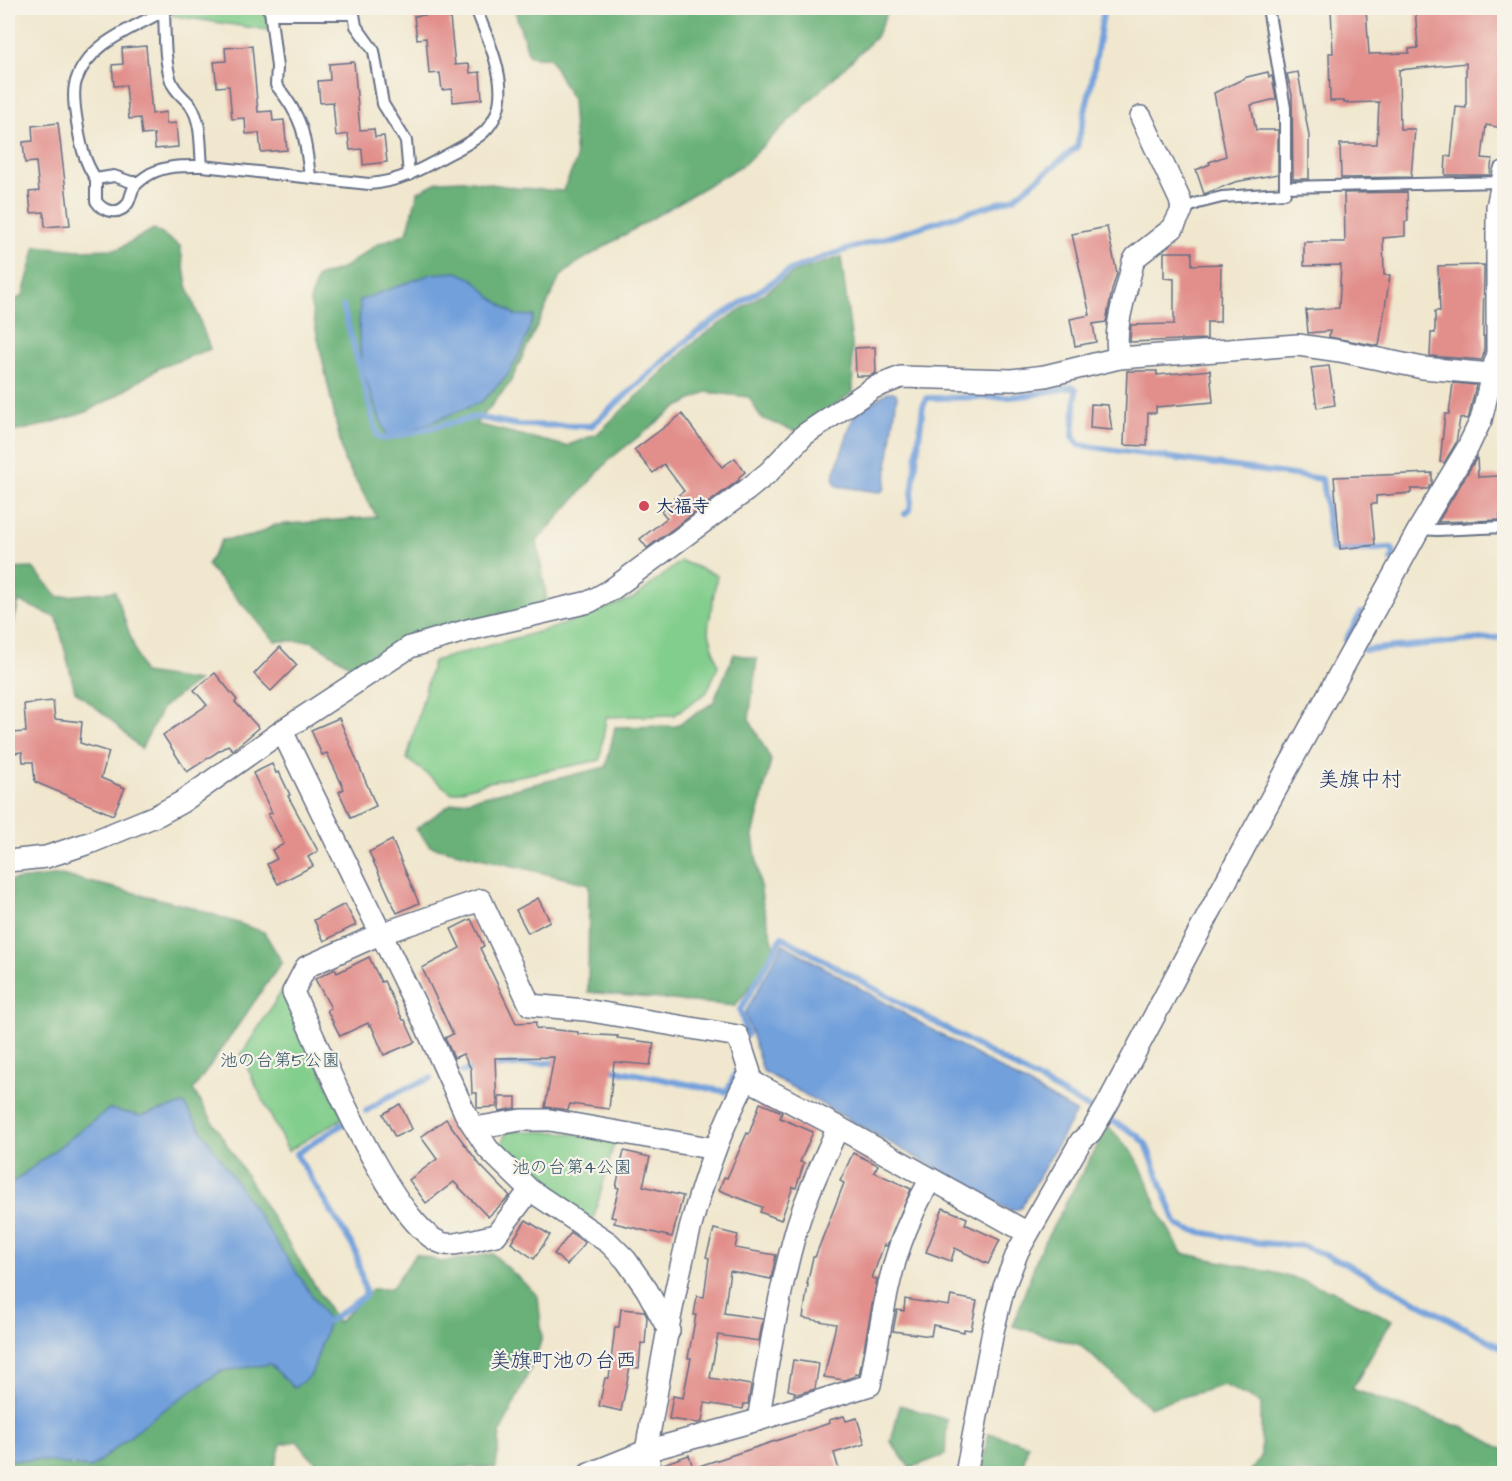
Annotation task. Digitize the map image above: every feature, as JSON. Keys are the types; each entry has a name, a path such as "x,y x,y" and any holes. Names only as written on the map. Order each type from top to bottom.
{"street":[{"path":"1119,358 1117,349 1119,328 1133,262 1136,257 1173,228 1182,210 1180,200 1141,117"},
{"path":"966,1473 1001,1298 1018,1251 1081,1141 1091,1132 1107,1105 1246,844 1419,529 1476,432 1486,405 1492,374 1501,347 1497,207 1503,177"},
{"path":"8,861 46,857 92,842 158,815 182,802 282,731 410,647 468,630 590,602 611,590 747,490 769,472 804,435 885,382 902,376 995,381 1023,379 1119,358 1298,345 1423,368 1492,374"},
{"path":"282,731 465,1113 488,1149 530,1191 594,1232 626,1260 647,1290 669,1331"},
{"path":"530,1191 496,1235 447,1244 429,1236 403,1207 380,1173 293,992 306,967 380,934 481,900 530,1005 585,1010 738,1036 749,1076 715,1149 690,1222 646,1451 652,1473"},
{"path":"749,1076 1028,1233"},
{"path":"475,1128 521,1120 550,1120 715,1149"},
{"path":"758,1420 775,1319 795,1234 803,1209 838,1127"},
{"path":"589,1473 646,1451 758,1420 870,1385 886,1298 898,1253 911,1217 931,1179"}],"lane":[{"path":"96,179 114,176 138,182 163,168 202,166 369,184 385,183 409,175 470,143 493,122 501,93 500,76 476,8"},
{"path":"1182,210 1222,197 1285,193 1286,108 1268,8"},
{"path":"138,182 124,208 111,212 101,208 96,201 96,179 88,168 80,138 74,89 76,80 87,60 123,31 166,9 166,54 171,80 176,92 195,114 202,166"},
{"path":"268,9 278,14 353,11 356,26 374,51 383,104 406,141 409,175"},
{"path":"268,9 277,67 276,85 287,98 301,122 310,177"},
{"path":"1286,188 1503,177"},
{"path":"1419,529 1504,527"}],"green space":[{"path":"179,8 257,8 267,14 268,30 169,15"},
{"path":"514,8 889,8 876,37 744,164 577,263 560,277 510,383 476,424 566,446 597,434 696,340 795,272 841,257 852,344 853,392 797,432 761,418 749,397 706,392 673,410 611,458 537,541 548,607 403,637 361,672 311,641 275,641 207,565 222,540 253,536 275,525 377,517 344,460 310,301 317,277 342,269 378,244 407,233 418,192 439,181 464,180 518,188 563,191 576,161 572,100 550,58 529,56","holes":["473,279 491,297 516,315 523,347 507,376 481,402 362,369 359,334 360,300"]},
{"path":"154,229 180,246 187,285 210,349 159,368 86,412 8,433 8,305 23,295 36,246 78,250 118,249"},
{"path":"681,561 717,575 708,629 718,666 707,692 674,715 606,717 600,760 489,782 452,793 407,759 433,661 556,627 634,598"},
{"path":"33,568 58,597 115,591 143,673 198,681 163,707 141,749 109,718 75,691 57,618 19,601 13,626 8,626 8,569"},
{"path":"734,654 757,659 749,719 771,760 753,836 763,905 776,952 735,1006 588,992 589,884 430,846 416,829 451,804 606,767 615,727 676,726 713,703"},
{"path":"61,875 188,906 264,932 282,962 193,1090 338,1323 372,1289 391,1289 416,1254 441,1262 493,1254 538,1296 542,1337 536,1357 500,1433 496,1468 457,1467 452,1474 329,1473 309,1456 297,1441 281,1444 273,1473 8,1473 8,1460 39,1460 91,1468 156,1415 221,1371 270,1364 294,1388 184,1104 141,1116 109,1109 8,1186 8,881"},
{"name":"池の台第5公園","path":"283,989 343,1118 288,1151 241,1055"},
{"path":"1108,1126 1133,1153 1160,1214 1182,1253 1292,1277 1337,1293 1392,1320 1352,1389 1466,1429 1504,1450 1504,1473 1249,1473 1261,1457 1261,1403 1224,1385 1149,1407 1080,1345 1013,1326 1039,1252"},
{"name":"池の台第4公園","path":"507,1131 558,1132 615,1140 593,1220 531,1180 499,1148"},
{"path":"900,1405 947,1420 945,1455 910,1468 891,1442"},
{"path":"989,1433 1028,1445 1021,1473 981,1473"}],"water":[{"path":"457,272 473,279 491,297 515,315 534,316 523,347 507,376 481,402 388,440 362,369 359,334 360,300 431,274"},
{"path":"888,392 894,392 897,395 885,488 879,492 837,486 833,478 854,415"},
{"path":"783,944 1076,1112 1021,1208 1011,1211 763,1071 745,1013"},
{"path":"184,1104 329,1321 311,1375 294,1388 270,1364 221,1371 156,1415 91,1468 39,1460 8,1460 8,1186 109,1109 141,1116"}],"building":[{"path":"424,8 449,8 455,65 469,64 470,73 480,72 482,99 453,102 452,89 442,90 440,73 429,74 426,38 417,39 414,16 425,15"},
{"path":"1366,8 1369,54 1409,53 1409,49 1418,48 1415,8 1504,8 1504,128 1486,125 1482,158 1492,159 1490,175 1445,175 1446,156 1451,157 1456,107 1466,108 1466,63 1399,70 1400,129 1415,129 1411,177 1341,178 1340,144 1377,144 1379,102 1330,101 1329,53 1333,53 1331,9"},
{"path":"146,46 152,114 166,112 166,124 176,123 178,147 155,149 154,134 142,135 140,118 129,119 126,85 114,86 112,65 123,64 122,48"},
{"path":"252,46 258,112 272,111 273,121 284,120 287,150 261,152 259,133 246,134 245,118 232,119 229,86 217,87 214,62 226,61 225,48"},
{"path":"354,62 360,130 374,129 375,137 384,136 387,162 363,165 362,149 350,150 348,134 336,136 333,102 320,103 318,81 330,80 329,64"},
{"path":"1268,72 1269,77 1272,76 1276,99 1251,105 1256,130 1278,130 1278,174 1235,182 1204,194 1196,170 1226,156 1214,93 1247,77"},
{"path":"1298,72 1309,136 1309,179 1293,179 1292,95 1287,74"},
{"path":"58,123 70,225 45,227 44,212 31,213 29,192 39,191 36,162 25,163 23,142 33,141 32,126"},
{"path":"1407,192 1408,221 1405,222 1405,236 1383,238 1384,275 1390,275 1379,346 1329,337 1330,331 1308,333 1306,310 1339,308 1341,265 1304,266 1304,242 1345,242 1344,193"},
{"path":"1107,227 1117,273 1106,322 1093,324 1096,342 1075,346 1070,319 1090,315 1072,234"},
{"path":"1164,252 1192,252 1192,265 1221,264 1220,322 1207,322 1207,339 1130,342 1131,325 1174,324 1174,279 1164,278"},
{"path":"1484,265 1484,352 1482,360 1430,356 1431,333 1435,333 1435,311 1440,311 1438,266"},
{"path":"875,347 876,373 869,376 856,376 855,348"},
{"path":"1329,366 1335,405 1317,408 1311,368"},
{"path":"1210,370 1213,402 1156,407 1156,413 1148,413 1147,446 1124,445 1127,371 1157,371 1157,375"},
{"path":"1453,383 1476,385 1468,419 1460,418 1456,443 1444,463 1440,462 1445,414 1449,414"},
{"path":"1091,404 1108,405 1112,430 1090,428"},
{"path":"682,414 722,467 735,458 745,472 739,480 647,548 640,539 667,518 661,511 684,491 664,464 653,473 634,450"},
{"path":"1477,457 1478,477 1500,476 1500,481 1504,481 1504,514 1500,514 1500,520 1438,522"},
{"path":"1432,473 1432,483 1428,489 1411,489 1411,493 1376,496 1376,504 1371,504 1375,545 1340,549 1334,477"},
{"path":"280,647 297,665 271,691 254,674"},
{"path":"215,673 237,700 235,702 259,728 233,750 228,745 187,772 163,735 207,705 194,690"},
{"path":"53,701 55,719 82,722 80,743 109,752 101,778 125,788 113,815 35,782 33,762 23,762 22,752 13,753 11,733 26,732 24,704"},
{"path":"339,718 376,806 351,818 339,792 344,789 327,753 322,755 311,730"},
{"path":"272,764 276,773 279,772 290,795 288,796 318,851 308,857 313,866 278,884 267,864 277,859 272,850 284,844 268,814 272,813 253,773"},
{"path":"392,840 419,903 397,913 369,852"},
{"path":"538,898 550,921 528,933 516,910"},
{"path":"345,904 356,925 324,941 314,920"},
{"path":"471,919 484,946 480,948 516,1023 536,1022 536,1028 578,1032 578,1034 618,1036 617,1038 654,1043 650,1065 614,1062 609,1109 570,1104 568,1110 545,1107 554,1057 495,1058 497,1107 477,1108 477,1093 472,1093 471,1069 463,1054 454,1058 445,1038 453,1034 422,968 460,948 451,929"},
{"path":"369,957 415,1042 384,1055 368,1023 340,1036 327,1010 331,1008 315,979 335,969 337,973"},
{"path":"499,1097 516,1097 516,1108 499,1111"},
{"path":"760,1103 782,1112 780,1118 813,1132 800,1162 804,1163 796,1188 793,1187 781,1220 760,1212 762,1207 719,1190 724,1177 727,1178 747,1133 749,1134"},
{"path":"400,1104 412,1129 395,1137 383,1114"},
{"path":"446,1119 480,1165 510,1196 488,1217 454,1182 426,1203 409,1180 437,1159 421,1137"},
{"path":"624,1151 650,1157 643,1186 683,1196 672,1237 614,1223 616,1218 611,1217 619,1188 616,1187"},
{"path":"853,1153 878,1165 874,1172 911,1189 887,1246 884,1245 872,1278 877,1279 859,1375 855,1374 844,1380 824,1377 836,1324 803,1318 813,1257 815,1257 844,1183 840,1181"},
{"path":"943,1208 967,1218 965,1224 1000,1240 988,1264 955,1248 951,1261 926,1252"},
{"path":"526,1220 550,1235 534,1259 511,1243"},
{"path":"714,1229 738,1235 735,1248 776,1255 771,1279 730,1271 724,1313 763,1319 759,1341 718,1335 710,1378 751,1385 748,1404 744,1404 743,1409 705,1403 702,1422 698,1423 669,1419 673,1396 683,1398 691,1358 688,1358 697,1296 704,1297 709,1258 706,1257"},
{"path":"571,1233 585,1243 567,1265 554,1254"},
{"path":"951,1296 977,1301 971,1330 964,1329 964,1332 933,1325 931,1336 893,1331 897,1310 904,1311 905,1299 949,1306"},
{"path":"621,1309 644,1311 647,1317 645,1344 641,1343 639,1368 630,1367 621,1411 599,1406 605,1378 609,1378 615,1327 619,1327"},
{"path":"793,1360 819,1364 815,1389 794,1395 795,1392 788,1390"},
{"path":"844,1416 846,1421 857,1418 865,1444 834,1453 840,1473 664,1473 663,1464 689,1455 693,1468 830,1423 829,1420"}],"waterway":[{"path":"343,306 378,437 384,439 476,417 518,425 591,426 694,334 792,269 836,253 1014,198 1077,147 1092,81 1104,8"},
{"path":"905,514 910,510 923,406 927,398 1009,397 1072,387 1076,390 1073,437 1079,445 1322,479 1332,549 1336,551 1392,548 1394,554 1391,560"},
{"path":"1346,640 1361,613"},
{"path":"1364,650 1504,637"},
{"path":"747,1035 740,1010 782,937 1137,1135 1146,1144 1177,1225 1189,1230 1260,1243 1303,1246 1345,1263 1504,1349"},
{"path":"489,1067 560,1062"},
{"path":"605,1068 727,1092 740,1064"},
{"path":"462,1072 479,1068"},
{"path":"366,1111 391,1095 431,1078"},
{"path":"322,1321 329,1321 366,1295 355,1250 296,1154 343,1124"}],"place":[{"name":"大福寺","path":"644,506"}],"district":[{"name":"美旗中村","path":"1360,779"},
{"name":"美旗町池の台西","path":"563,1360"}]}
